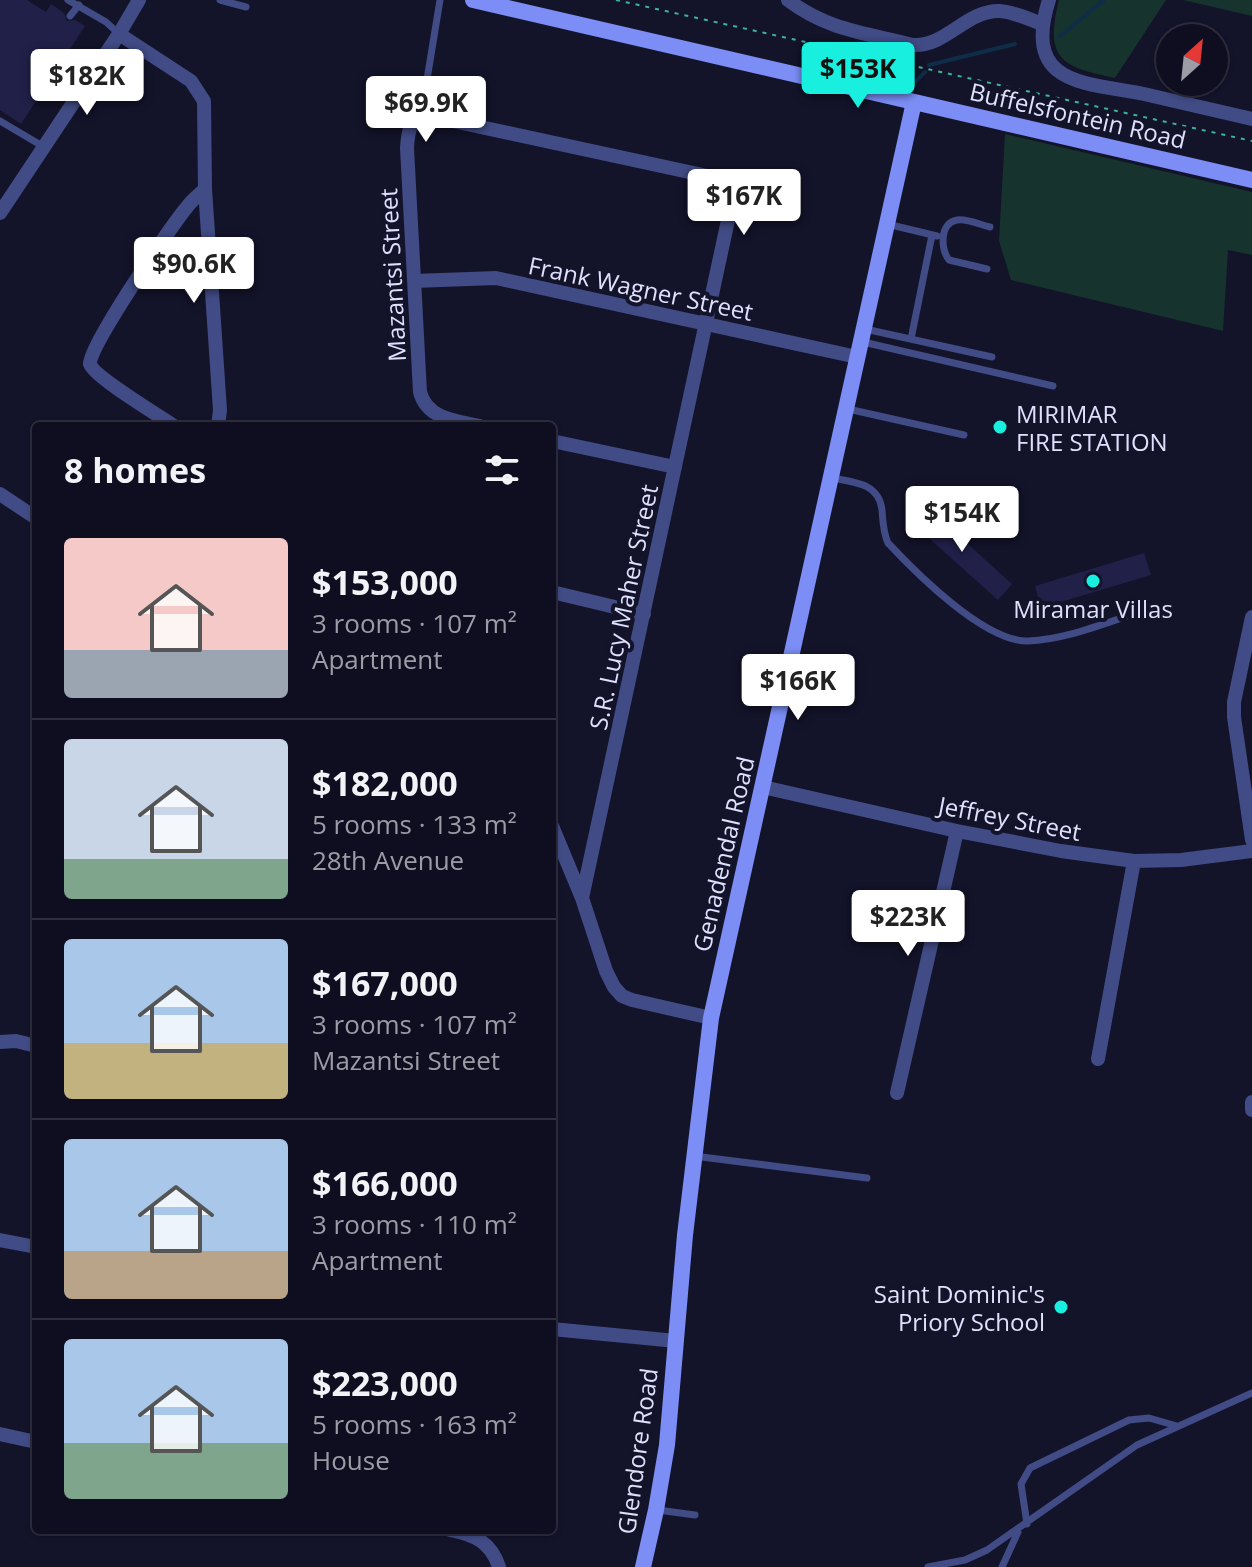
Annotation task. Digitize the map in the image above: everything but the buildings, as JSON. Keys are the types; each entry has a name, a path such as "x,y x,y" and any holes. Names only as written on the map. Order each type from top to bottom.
{"street":[{"path":"0,213 139,0"},
{"name":"Buffelsfontein Road","path":"473,0 1252,180"},
{"path":"788,0 827,24 913,45 925,46 988,12 1012,13 1042,24"},
{"path":"1049,0 1042,24 1043,48 1051,63 1063,75 1077,82 1252,119"},
{"path":"119,34 191,81 204,101 205,189 218,422"},
{"name":"Genadendal Road","path":"676,1341 693,1156 711,1018 914,102"},
{"path":"421,116 723,181 732,190 733,197 705,326"},
{"name":"Mazantsi Street","path":"421,116 410,126 407,148 422,400 434,413 466,422"},
{"path":"168,422 102,378 91,367 90,360 105,329 173,226 205,189"},
{"name":"Frank Wagner Street","path":"414,281 496,278 705,326 860,342"},
{"name":"S.R. Lucy Maher Street","path":"582,898 705,326"},
{"path":"556,442 675,467"},
{"path":"0,494 32,515"},
{"path":"556,593 644,614"},
{"path":"1252,617 1234,702 1234,717 1252,840"},
{"name":"Jeffrey Street","path":"763,787 957,831 1134,861 1181,860 1252,851"},
{"path":"897,1093 957,831"},
{"path":"556,836 614,987 622,996 632,1000 711,1018"},
{"path":"1098,1059 1134,861"},
{"path":"0,1042 16,1041 32,1045"},
{"path":"1252,1102 1252,1110"},
{"path":"0,1240 32,1246"},
{"path":"556,1329 676,1341"},
{"name":"Glendore Road","path":"643,1567 667,1445 676,1341"},
{"path":"0,1434 32,1441"},
{"path":"462,1534 484,1541 494,1552 499,1567"}],"lane":[{"path":"68,0 106,22 119,34"},
{"path":"220,0 246,7"},
{"path":"421,116 440,0"},
{"path":"70,16 79,5"},
{"path":"0,121 44,147"},
{"path":"987,269 949,260 944,254 943,237 947,226 958,220 990,227"},
{"path":"886,224 943,237"},
{"path":"911,339 932,235"},
{"path":"860,342 911,339 992,357"},
{"path":"860,342 1053,386"},
{"path":"846,409 964,435"},
{"path":"832,478 862,484 877,493 881,500 883,528 888,543 967,615 998,634 1028,641 1059,636 1143,611"},
{"path":"693,1156 867,1178"},
{"path":"928,1567 977,1556 1019,1530 1123,1454 1252,1393"},
{"path":"1027,1524 1021,1484 1030,1468 1129,1420 1149,1418 1178,1426"},
{"path":"656,1510 695,1515"},
{"path":"1002,1567 1019,1530"}],"path":[{"path":"616,0 1252,141"}],"green space":[{"path":"1059,0 1166,0 1115,78 1081,69 1061,57 1054,36"},
{"path":"1183,0 1252,0 1252,16"},
{"path":"1005,134 1252,192 1252,255 1228,250 1223,331 1011,280 999,241"}],"waterway":[{"path":"1059,37 1104,0"},
{"path":"929,65 1015,44"},
{"path":"908,89 925,72"}],"place":[{"name":"MIRIMAR FIRE STATION","path":"1000,427"},
{"name":"Miramar Villas","path":"1093,581"},
{"name":"Saint Dominic's Priory School","path":"1061,1307"}]}
